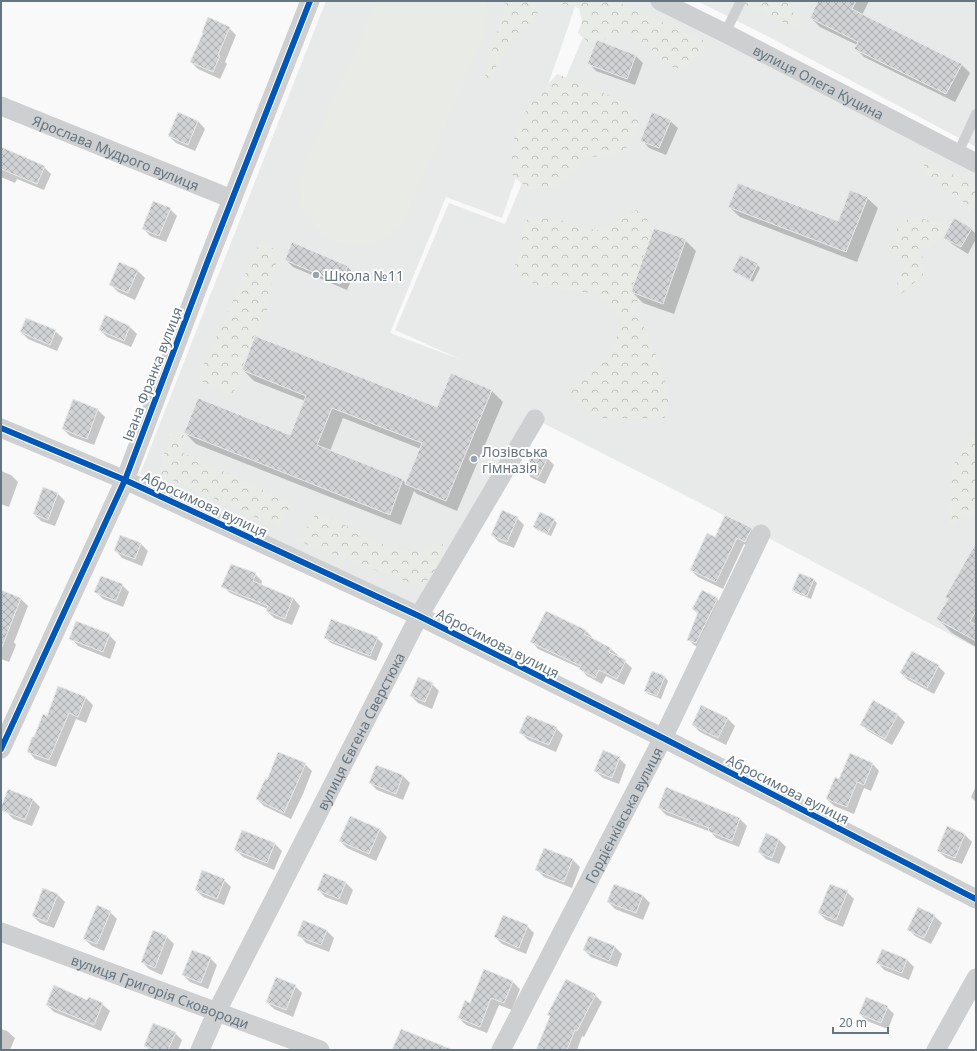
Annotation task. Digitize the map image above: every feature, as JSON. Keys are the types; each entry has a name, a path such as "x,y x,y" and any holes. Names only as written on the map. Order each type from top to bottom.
{"street":[{"name":"Івана Франка вулиця","path":"1,749 125,480 310,1"},
{"name":"вулиця Олега Куцина","path":"660,1 976,163"},
{"name":"Ярослава Мудрого вулиця","path":"1,106 232,200"},
{"name":"вулиця Євгена Сверстюка","path":"200,1050 217,1012 419,616 535,419"},
{"name":"Абросимова вулиця","path":"1,428 125,480 419,616 663,738 976,898"},
{"name":"Гордієнківська вулиця","path":"501,1050 663,738 761,534"},
{"name":"вулиця Григорія Сковороди","path":"1,932 320,1050"},
{"path":"936,1050 976,978"}],"lane":[{"path":"725,33 741,1"},
{"path":"958,153 976,114"}],"shaded area":[{"path":"326,1 577,1 502,218 446,197 390,333 462,360 395,330 449,203 505,224 598,1 660,1 976,163 976,648 761,534 535,419 418,609 140,474"},
{"path":"697,1 976,1 976,147 769,37"}],"green space":[{"path":"377,1 485,1 487,8 486,30 404,222 389,237 369,245 347,245 327,238 311,223 301,204 299,183 305,162"},
{"path":"506,1 535,1 540,11 511,43 481,91"},
{"path":"547,1 615,1 707,42 703,50 684,69 671,67 650,48 627,34 588,42 578,33 582,21 579,8"},
{"path":"732,1 787,1 789,8 800,19 804,31"},
{"path":"557,74 625,102 636,111 639,125 625,150 613,156 584,157 578,169 557,187 529,190 510,173 515,133 528,107"},
{"path":"925,161 976,186 976,211 923,172"},
{"path":"636,210 647,218 650,231 636,309 664,373 669,403 665,418 601,418 578,404 570,391 611,354 622,322 608,301 598,294 544,287 520,279 514,268 522,242 521,230 528,218 558,219 585,229 600,230"},
{"path":"916,216 929,221 945,222 946,228 934,246 922,248 923,275 900,295 897,282 906,265 891,251 898,225"},
{"path":"261,240 278,252 266,316 232,396 197,379"},
{"path":"976,428 976,512 949,525 952,468"},
{"path":"170,431 184,434 183,453 292,503 280,528 159,474"},
{"path":"316,514 333,519 390,548 419,552 438,541 454,553 451,563 419,586 298,541"}],"building":[{"path":"818,1 856,1 852,9 962,64 946,94 854,49 858,42 810,18"},
{"path":"208,17 230,27 218,55 220,56 213,72 190,62 203,33 202,32"},
{"path":"597,40 636,55 627,79 587,64"},
{"path":"178,112 198,121 188,145 168,136"},
{"path":"652,112 671,120 659,148 640,141"},
{"path":"1,147 45,166 37,184 1,169"},
{"path":"738,183 838,221 850,190 868,197 846,252 728,207"},
{"path":"153,201 171,208 159,236 142,229"},
{"path":"954,218 972,228 961,247 943,238"},
{"path":"654,228 686,239 663,304 631,292"},
{"path":"292,242 348,266 340,284 285,260"},
{"path":"740,255 758,263 750,280 732,271"},
{"path":"119,262 138,270 128,293 109,285"},
{"path":"105,315 130,326 124,341 99,330"},
{"path":"26,318 56,330 50,345 20,332"},
{"path":"255,336 437,407 451,373 492,390 446,501 405,484 422,443 332,408 317,445 403,479 390,515 184,433 198,398 290,435 306,396 242,370"},
{"path":"73,399 98,409 87,439 62,429"},
{"path":"534,450 548,457 538,478 524,471"},
{"path":"43,487 58,493 48,520 33,514"},
{"path":"502,510 518,517 507,542 491,535"},
{"path":"540,512 555,519 547,534 533,527"},
{"path":"725,515 752,528 745,542 737,538 716,582 690,570 707,533 715,537"},
{"path":"120,535 141,543 135,559 114,551"},
{"path":"976,543 976,611 970,621 976,625 976,641 936,619 948,599 945,597"},
{"path":"231,564 256,573 253,581 293,598 285,619 266,611 268,606 221,587"},
{"path":"799,573 814,579 807,596 792,590"},
{"path":"101,576 123,584 116,601 94,592"},
{"path":"1,590 21,598 2,647 1,647"},
{"path":"702,590 718,598 696,643 687,640 698,612 692,609"},
{"path":"546,611 586,630 584,634 611,648 609,652 626,660 617,679 599,670 595,678 579,669 581,666 530,642"},
{"path":"331,619 378,637 370,656 324,638"},
{"path":"76,621 110,634 103,652 69,639"},
{"path":"912,651 939,665 927,688 900,673"},
{"path":"652,671 665,676 657,696 644,691"},
{"path":"418,677 433,683 425,702 410,696"},
{"path":"58,686 86,697 78,717 69,713 49,760 27,752 32,737 34,737 43,714 47,716"},
{"path":"873,700 898,714 885,739 860,725"},
{"path":"701,705 728,718 718,738 692,725"},
{"path":"527,715 557,727 549,745 519,733"},
{"path":"603,750 620,757 612,778 594,771"},
{"path":"278,752 306,763 284,813 256,799 265,779 267,780"},
{"path":"850,753 873,763 864,785 857,782 847,807 826,799 835,777 839,779"},
{"path":"376,765 403,775 396,794 369,783"},
{"path":"666,787 740,818 732,841 708,831 709,828 658,808"},
{"path":"8,789 33,799 25,820 1,810"},
{"path":"350,816 380,829 369,854 339,841"},
{"path":"947,826 965,834 955,858 937,851"},
{"path":"242,830 275,843 267,863 234,850"},
{"path":"766,833 779,839 772,858 758,852"},
{"path":"544,848 573,859 564,882 535,870"},
{"path":"202,870 225,879 217,899 195,890"},
{"path":"324,873 346,882 339,899 317,890"},
{"path":"614,884 643,895 636,913 607,902"},
{"path":"830,884 848,891 836,920 818,913"},
{"path":"43,888 58,894 47,922 32,916"},
{"path":"97,905 111,911 97,944 83,939"},
{"path":"918,907 935,915 924,938 907,930"},
{"path":"503,915 528,925 519,948 494,937"},
{"path":"303,920 327,930 321,945 297,936"},
{"path":"153,930 167,936 155,968 141,962"},
{"path":"589,936 615,946 609,961 583,950"},
{"path":"882,949 907,959 902,973 876,963"},
{"path":"192,950 211,957 201,983 182,975"},
{"path":"484,969 513,981 504,1003 491,998 480,1027 458,1018 465,1000 470,1003"},
{"path":"276,977 296,985 286,1010 266,1002"},
{"path":"566,979 596,994 577,1031 575,1030 567,1050 536,1050 550,1016 547,1015"},
{"path":"54,985 87,1000 89,997 103,1003 94,1025 46,1005"},
{"path":"866,997 888,1006 881,1023 859,1014"},
{"path":"153,1023 176,1032 168,1050 155,1050 144,1046"},
{"path":"401,1029 451,1049 451,1050 392,1050"}],"cycle path":[{"path":"1,749 125,480 207,263 310,1"},
{"path":"1,428 125,480 419,616 663,738 976,899"}],"place":[{"name":"Школа №11","path":"316,275"},
{"name":"Лозівська гімназія","path":"474,459"}]}
